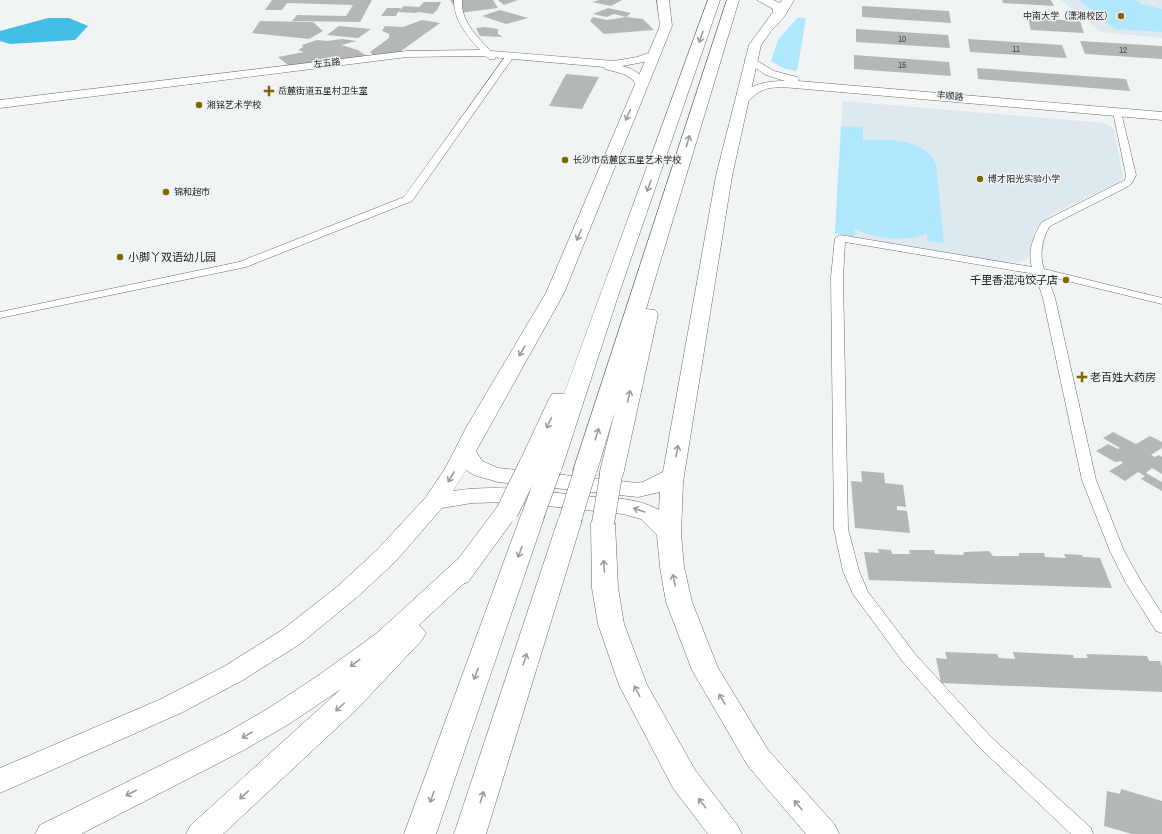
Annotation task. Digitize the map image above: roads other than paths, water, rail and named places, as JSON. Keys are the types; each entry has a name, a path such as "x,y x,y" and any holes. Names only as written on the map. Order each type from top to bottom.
{"highway":[{"path":"420,834 520,514 607,299 714,0"},
{"path":"470,834 733,0"},
{"path":"669,205 666,238 611,475 603,523 605,588 611,624 633,685 684,779 726,834"},
{"path":"51,834 234,742 279,716 329,683 386,640 520,514"},
{"path":"202,834 347,701 398,650 436,606 468,564"}],"main road":[{"path":"0,781 170,706 234,673 285,641 353,587 386,556 434,502 457,467 555,293 666,26 664,0"},
{"path":"763,0 778,7 784,7"},
{"path":"784,7 760,35 751,60 743,100 724,176 673,476 669,534 672,567 679,602 705,670 758,758 824,834"},
{"name":"左五路","path":"0,104 407,54 456,53 614,64 640,60 654,54"},
{"name":"左五路","path":"0,108 389,59 442,56 490,56 508,59 617,68 635,76 641,84"},
{"path":"751,60 770,73 787,78 1162,111"},
{"name":"丰顺路","path":"743,100 749,91 756,88 780,84 794,84 1162,116"},
{"path":"465,451 469,462 478,469 498,475 638,490 652,488 673,476"},
{"path":"434,502 459,495 491,493 635,508 660,521 669,534"}],"street":[{"path":"458,0 458,11 477,42 490,56"},
{"path":"0,316 242,264 408,199 508,59"},
{"path":"1117,112 1131,175 1129,181 1124,185 1055,218 1046,224 1037,240 1036,251 1039,271 1049,298 1083,459 1093,493 1118,551 1134,583 1162,627"},
{"path":"1084,834 984,741 909,658 861,594 851,571 842,529 837,300 840,238 1039,271 1162,301"}],"water":[{"path":"48,18 69,18 88,26 75,40 10,44 0,41 0,31"}],"place":[{"name":"中南大学（潇湘校区）","path":"1121,16"},
{"name":"岳麓街道五星村卫生室","path":"269,91"},
{"name":"湘铭艺术学校","path":"199,105"},
{"name":"长沙市岳麓区五星艺术学校","path":"565,160"},
{"name":"博才阳光实验小学","path":"980,179"},
{"name":"锦和超市","path":"166,192"},
{"name":"小脚丫双语幼儿园","path":"120,257"},
{"name":"千里香混沌饺子店","path":"1066,280"},
{"name":"老百姓大药房","path":"1082,377"}]}
